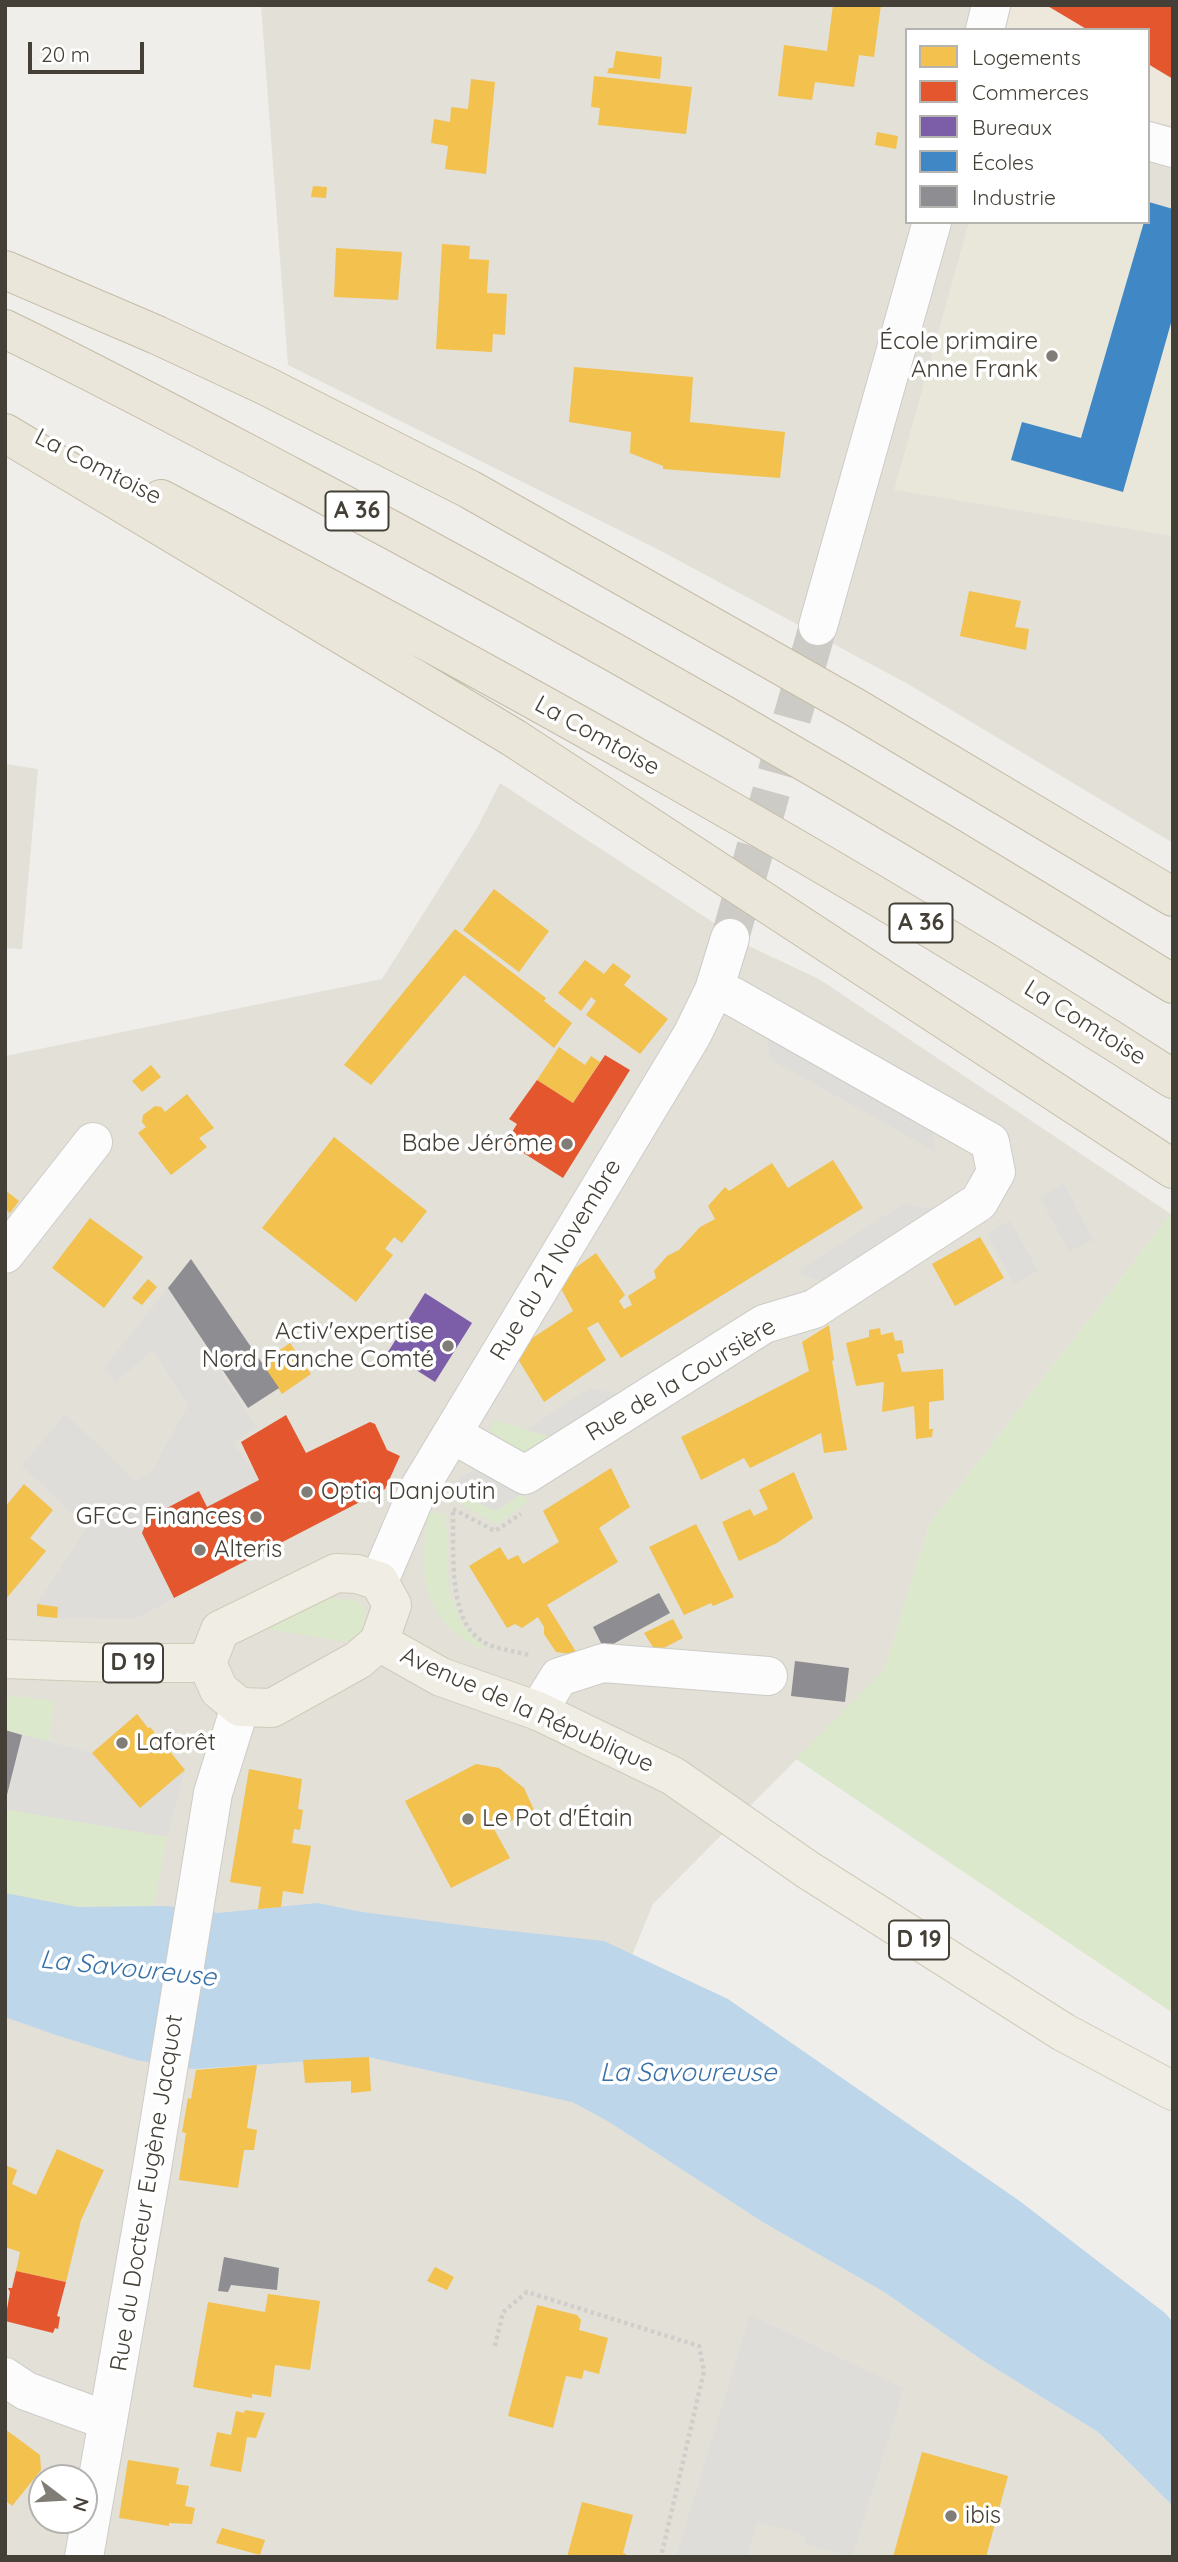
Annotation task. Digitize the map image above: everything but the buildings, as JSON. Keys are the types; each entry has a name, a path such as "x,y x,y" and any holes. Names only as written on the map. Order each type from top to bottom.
{"highway":[{"path":"5,270 157,335 266,386 469,489 856,708 1167,893"},
{"name":"A 36","path":"5,329 289,475 561,623 1031,896 1173,984"},
{"name":"La Comtoise","path":"5,420 369,608 654,767 987,961 1173,1079"},
{"path":"5,433 513,738 1173,1169"}],"main road":[{"path":"335,1573 357,1574 379,1581 392,1605 379,1642 358,1660 272,1708 240,1707 219,1690 207,1663 220,1630 335,1573"},
{"name":"Avenue de la République","path":"379,1642 442,1677 538,1711 673,1776 808,1870 1051,2025 1173,2091"},
{"name":"D 19","path":"5,1659 207,1663"}],"street":[{"path":"985,28 991,5"},
{"path":"1150,142 1173,148"},
{"path":"818,626 931,224"},
{"name":"Rue du 21 Novembre","path":"379,1581 418,1490 692,1035 715,990 730,938"},
{"name":"Rue de la Coursière","path":"452,1434 525,1475 764,1324 814,1309 979,1202 996,1172 990,1142 732,996 715,990"},
{"path":"5,1254 93,1142"},
{"path":"538,1711 559,1677 603,1663 768,1676"},
{"name":"Rue du Docteur Eugène Jacquot","path":"84,2557 213,1793 240,1707"},
{"path":"5,2377 26,2391 108,2421"}],"path":[{"path":"418,1490 453,1508 457,1596 464,1624 482,1642 558,1662 571,1674"},
{"path":"495,2346 503,2312 527,2292 699,2346 704,2371 661,2557"}],"shaded area":[{"path":"261,5 1008,5 1002,28 905,28 905,224 1150,224 1150,120 1173,126 1173,843 906,683 663,552 288,365"},
{"path":"1008,5 1173,5 1173,126 1150,120 1150,28 1002,28"},
{"name":"École primaire Anne Frank","path":"1150,202 1173,209 1173,536 894,490 968,224 1150,224"},
{"path":"5,764 38,769 22,949 5,948"},
{"path":"500,783 751,947 819,979 1171,1214 929,1525 884,1671 653,1904 572,2102 609,2122 761,2221 884,2292 982,2360 1098,2432 1173,2506 1173,2557 5,2557 5,1056 382,979 476,830"},
{"path":"766,1026 931,1121 936,1152 770,1059"},
{"path":"1064,1184 1093,1240 1069,1252 1040,1197"},
{"path":"905,1203 941,1212 829,1285 796,1272"},
{"path":"1010,1221 1038,1271 1014,1284 987,1234"},
{"path":"168,1288 256,1427 233,1443 259,1480 207,1507 199,1492 148,1518 142,1533 174,1598 135,1619 57,1618 57,1607 37,1604 87,1527 22,1466 65,1414 135,1481 150,1474 188,1406 153,1349 115,1383 104,1368"},
{"path":"590,1388 631,1397 564,1440 526,1430"},
{"path":"475,1469 521,1494 496,1511 446,1488"},
{"path":"22,1735 92,1753 137,1804 185,1770 167,1837 5,1809"},
{"path":"750,2315 904,2388 852,2557 804,2544 806,2536 757,2521 747,2557 676,2557"}],"green space":[{"path":"1171,1214 1173,2013 796,1759 884,1670 929,1525"},
{"path":"494,1420 564,1440 539,1454 517,1453 499,1442 490,1431"},
{"path":"446,1488 496,1511 521,1494 529,1501 497,1524 446,1496"},
{"path":"429,1511 446,1515 449,1591 464,1627 483,1645 483,1649 462,1638 447,1625 429,1592 424,1553"},
{"path":"332,1598 359,1602 365,1608 364,1630 347,1642 260,1628 313,1602"},
{"path":"5,1695 54,1701 49,1741 5,1730"},
{"path":"5,1809 167,1837 154,1906 77,1907 5,1893"}],"water":[{"name":"La Savoureuse","path":"5,1893 77,1907 167,1906 218,1913 318,1903 362,1912 604,1941 728,1999 1021,2202 1165,2313 1173,2322 1173,2506 1098,2432 982,2360 884,2292 761,2221 609,2122 572,2102 368,2057 194,2069 136,2060 5,2017"}],"tunnel":[{"path":"730,938 818,626"}],"place":[{"name":"École primaire Anne Frank","path":"1052,356"},
{"name":"Babe Jérôme","path":"567,1144"},
{"name":"Activ'expertise Nord Franche Comté","path":"448,1346"},
{"name":"Optiq Danjoutin","path":"307,1492"},
{"name":"GFCC Finances","path":"256,1517"},
{"name":"Alteris","path":"200,1550"},
{"name":"Laforêt","path":"122,1743"},
{"name":"Le Pot d'Étain","path":"468,1819"},
{"name":"ibis","path":"951,2516"}]}
